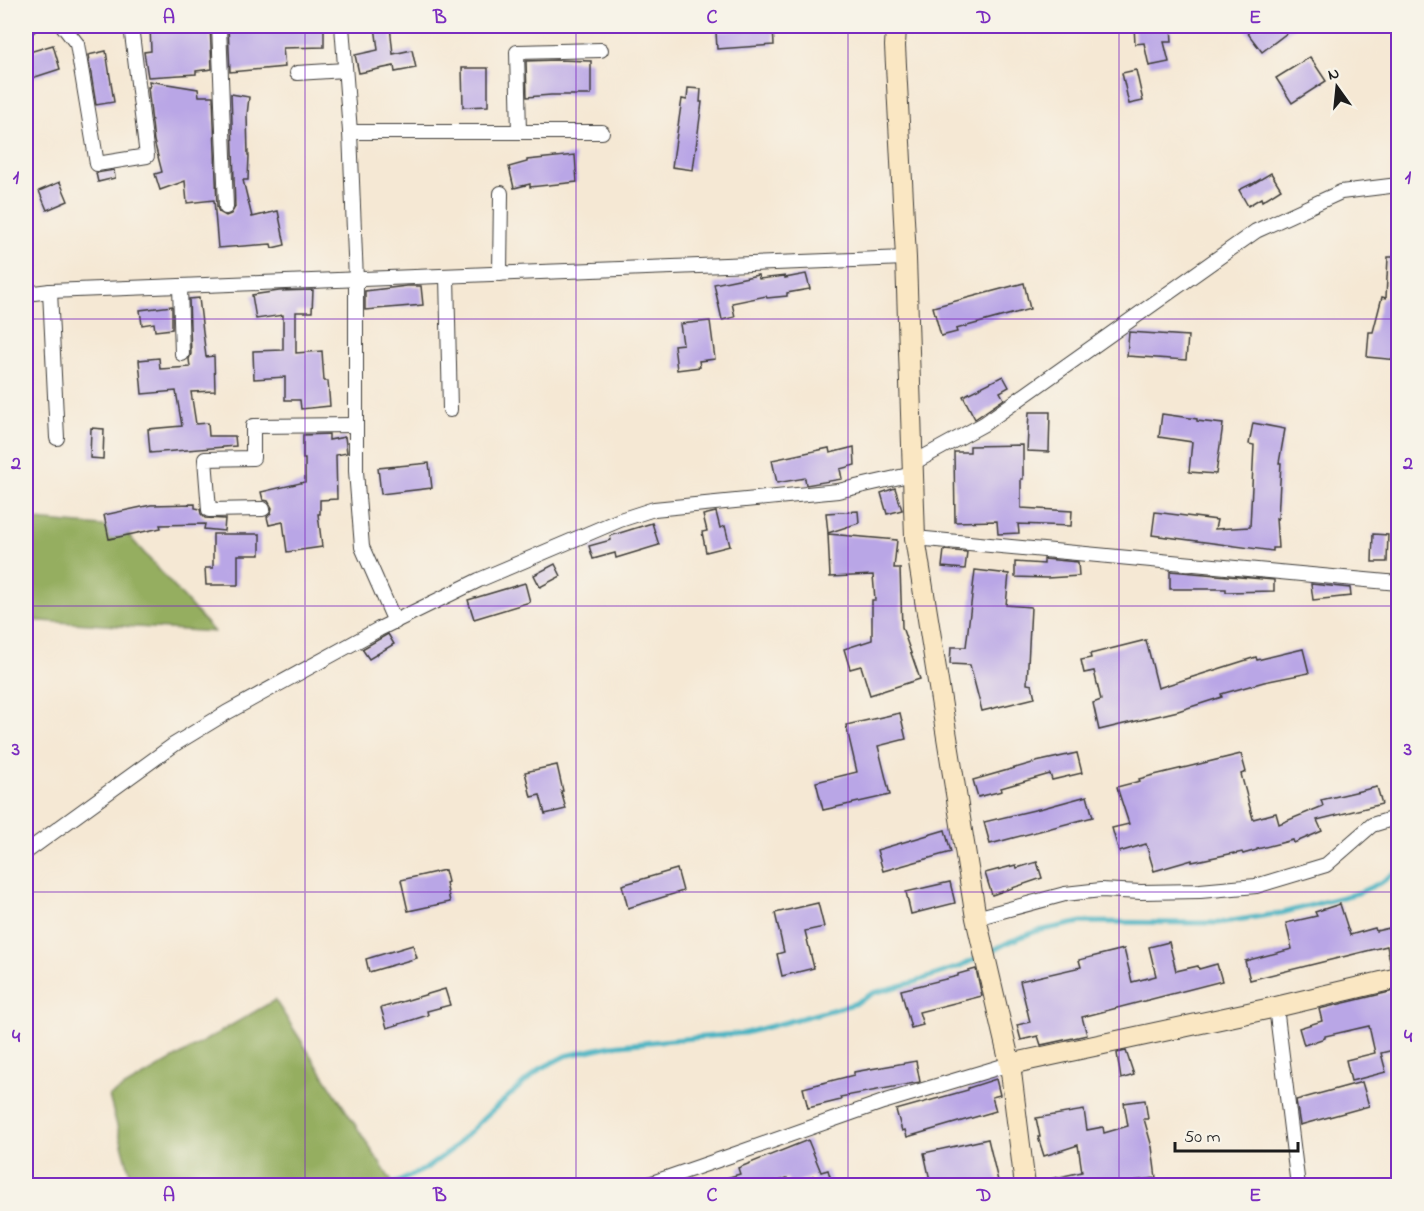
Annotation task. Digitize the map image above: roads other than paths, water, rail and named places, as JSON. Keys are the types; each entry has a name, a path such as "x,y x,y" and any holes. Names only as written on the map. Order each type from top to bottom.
{"street":[{"path":"26,29 30,26"},
{"path":"63,26 77,44 97,164 147,156 131,26"},
{"path":"219,26 226,207"},
{"path":"342,26 350,132 356,280 356,471 362,547 395,622"},
{"path":"896,26 915,538 976,918 1010,1064 1025,1185"},
{"path":"519,132 517,52 602,50"},
{"path":"297,73 345,70"},
{"path":"350,132 602,132"},
{"path":"26,852 175,744 226,713 395,622 479,580 620,520 654,509 838,491 913,469 984,424 1256,231 1341,192 1398,185"},
{"path":"500,274 501,193"},
{"path":"26,294 50,291 906,258"},
{"path":"447,276 450,410"},
{"path":"180,286 182,354"},
{"path":"50,291 57,438"},
{"path":"263,509 209,510 206,459 253,458 253,426 356,425"},
{"path":"915,538 1398,583"},
{"path":"976,918 1065,894 1101,890 1200,891 1256,886 1326,865 1372,825 1398,817"},
{"path":"643,1185 883,1102 1010,1064 1276,1007 1398,978"},
{"path":"1276,1007 1298,1185"}],"waterway":[{"path":"988,953 1037,931 1082,922 1218,923 1282,913 1358,893 1382,882 1398,870"},
{"path":"386,1186 425,1169 450,1151 540,1069 565,1056 610,1046 745,1033 854,1004 873,993 915,982 961,966 979,957"}]}
